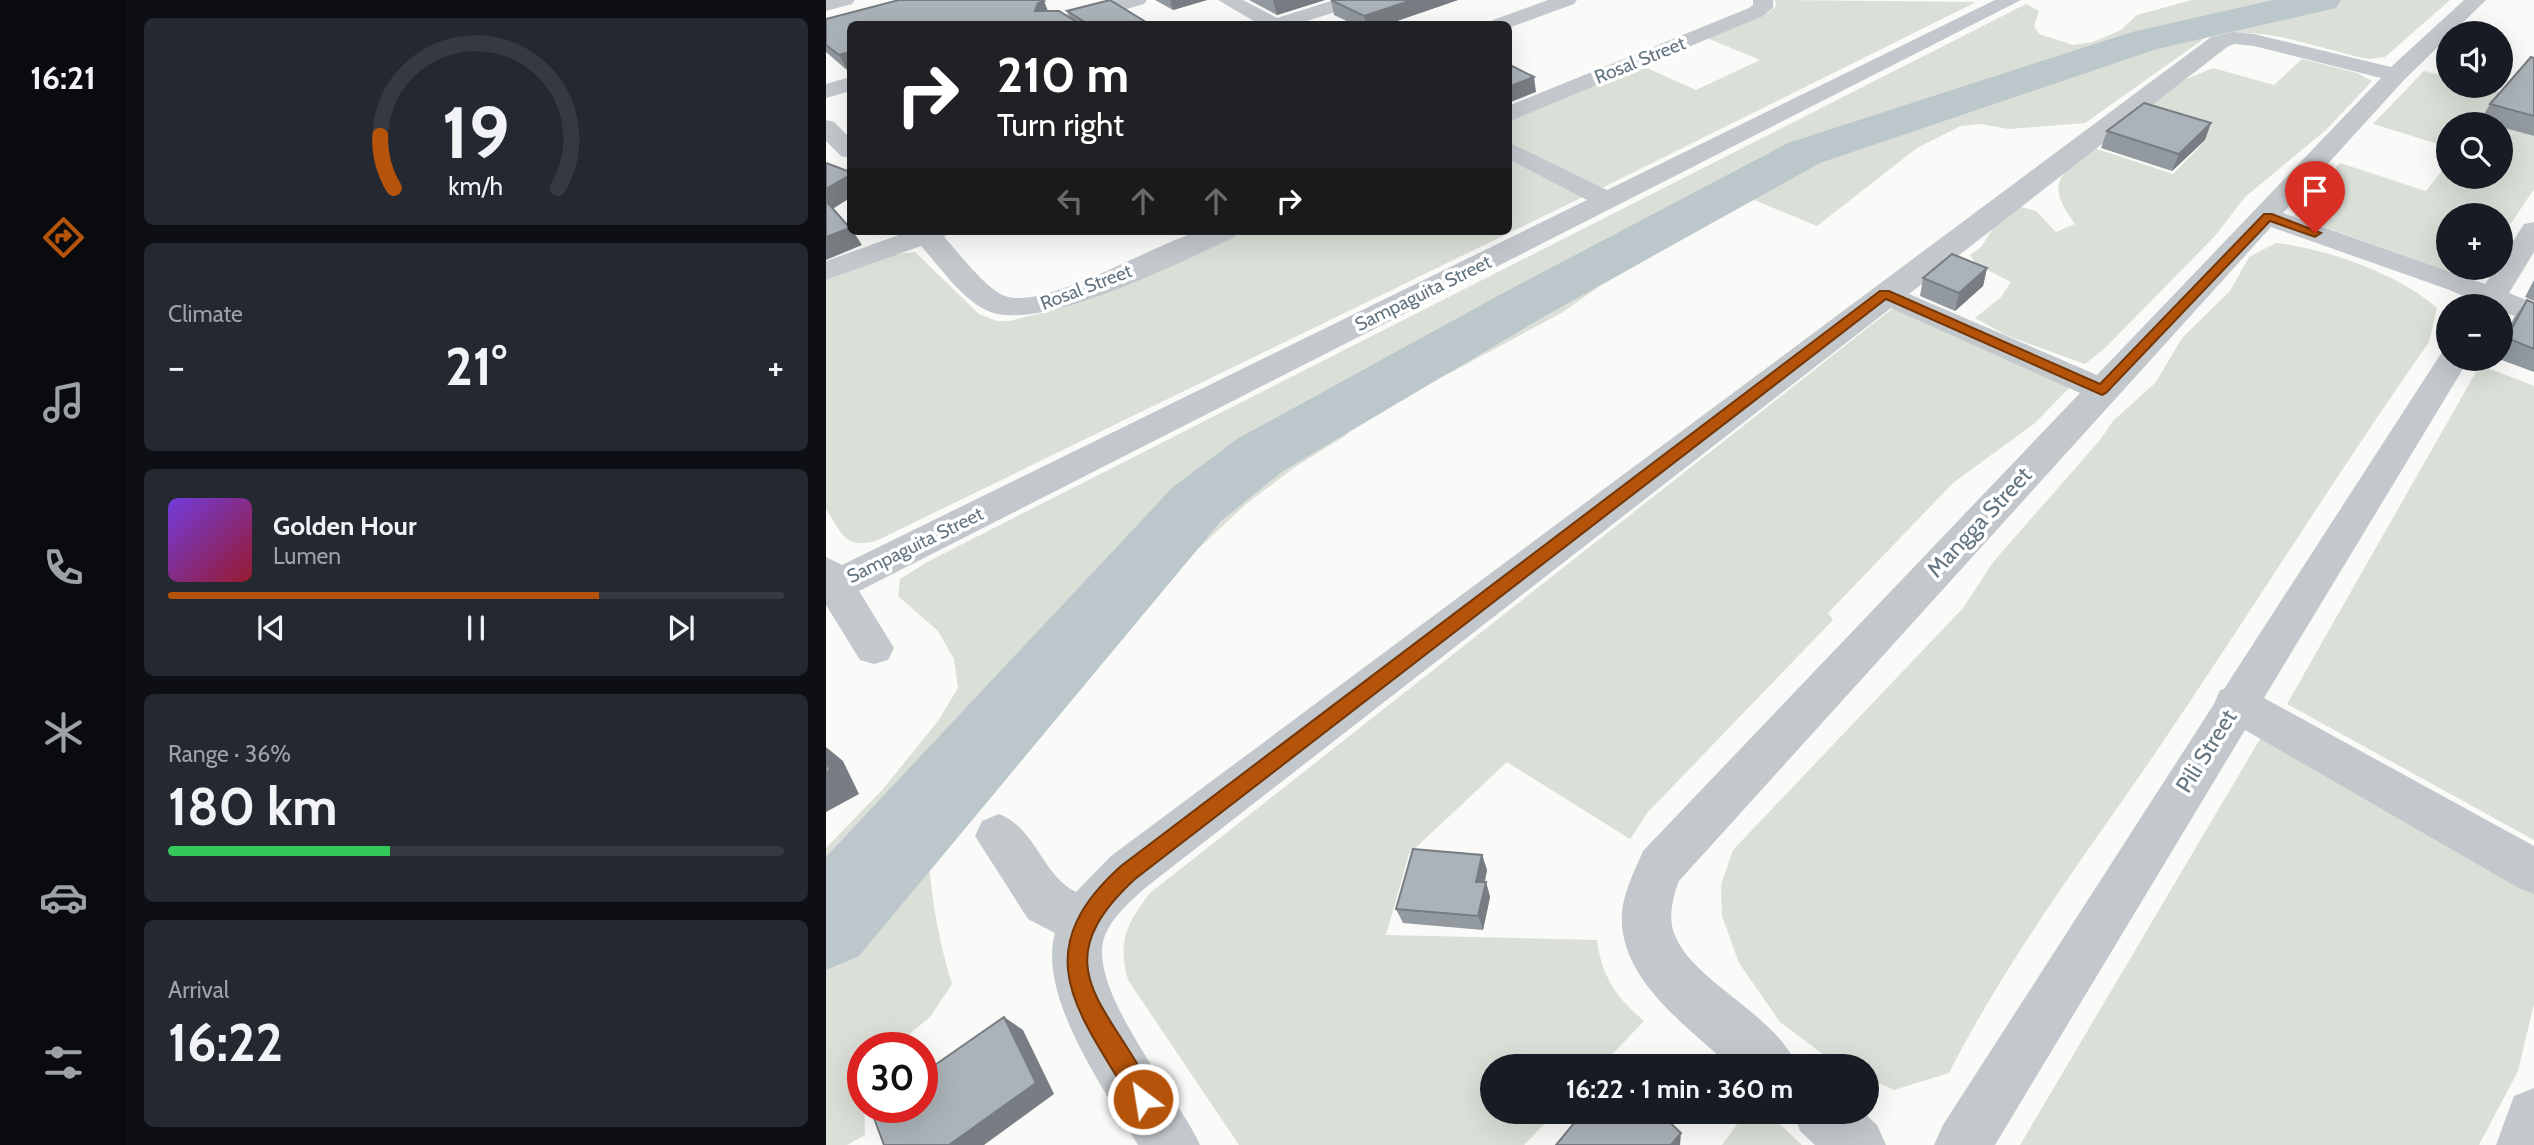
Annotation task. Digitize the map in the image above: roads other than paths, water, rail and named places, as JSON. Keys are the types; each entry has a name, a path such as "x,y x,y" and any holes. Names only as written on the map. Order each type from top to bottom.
{"street":[{"path":"1064,21 1137,0"},
{"path":"1228,0 1267,21"},
{"path":"1288,21 1354,0"},
{"path":"1508,21 1567,0"},
{"name":"Rosal Street","path":"1512,113 1756,12 1763,8 1763,0"},
{"name":"Mangga Street","path":"1757,1054 1668,974 1653,950 1646,922 1648,894 1660,867 2102,390 2268,217 2396,75 2476,0"},
{"name":"Sampaguita Street","path":"830,579 1608,201 2002,1"},
{"path":"826,5 854,6"},
{"path":"826,21 854,6"},
{"path":"1171,1145 1088,1006 1079,975 1076,948 1084,922 1101,897 1128,872 2219,41 2233,38 2254,40 2396,75"},
{"path":"826,91 847,85"},
{"path":"826,127 847,148"},
{"path":"1512,151 1608,201"},
{"path":"2268,217 2468,294"},
{"path":"2494,294 2534,230"},
{"path":"826,271 925,235"},
{"name":"Rosal Street","path":"933,235 992,301 1016,309 1056,300 1216,235"},
{"path":"1884,294 2102,390"},
{"path":"2513,308 2534,314"},
{"name":"Pili Street","path":"1963,1145 2235,703 2445,371"},
{"path":"830,579 874,648"},
{"path":"2235,703 2534,871"},
{"path":"999,836 1045,902 1084,922"},
{"path":"2525,1145 2534,1116"},
{"path":"1834,1124 1857,1145"}],"waterway":[{"path":"826,924 1197,504 1227,478 1260,455 1525,304 1804,153 1833,141 2146,40 2323,0"}]}
